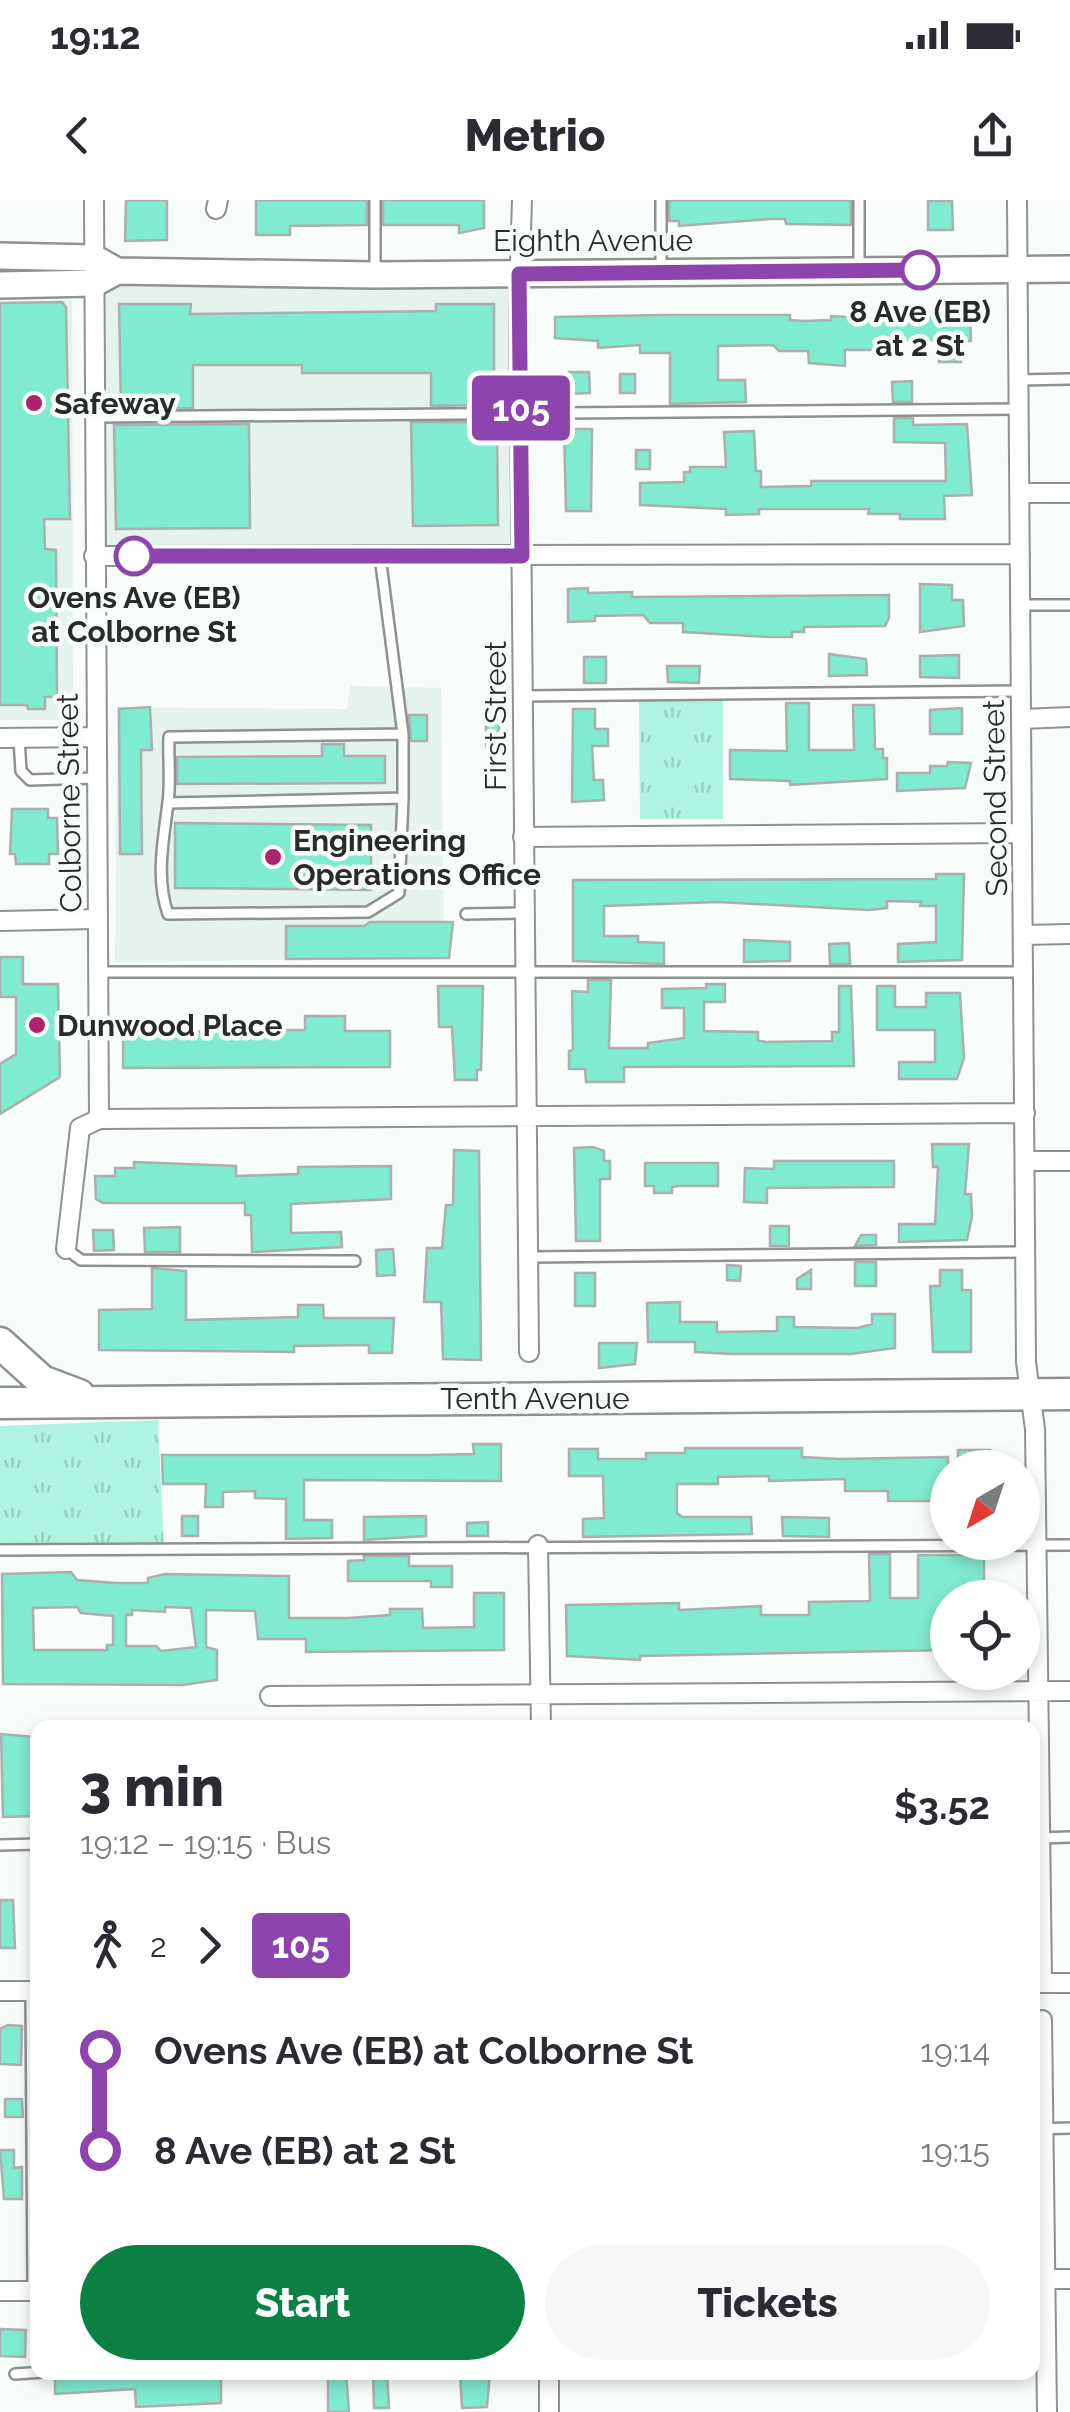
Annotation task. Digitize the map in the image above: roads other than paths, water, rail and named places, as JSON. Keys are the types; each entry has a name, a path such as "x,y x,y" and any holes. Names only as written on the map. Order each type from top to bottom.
{"main road":[{"path":"0,1343 42,1381 101,1402"},
{"name":"Tenth Avenue","path":"0,1403 1070,1394"}],"street":[{"name":"Colborne Street","path":"94,200 102,271 94,556 99,1119"},
{"name":"First Street","path":"522,200 519,274 529,1352"},
{"name":"Second Street","path":"1017,200 1026,1252 1035,1450"},
{"name":"Eighth Avenue","path":"0,256 102,271 375,275 1070,269"},
{"name":"Eighth Avenue","path":"0,286 102,271"},
{"path":"1020,493 1070,493"},
{"path":"94,556 1020,554"},
{"path":"1022,719 1070,717"},
{"path":"10,738 95,737"},
{"path":"523,837 1022,833"},
{"path":"0,921 97,919"},
{"path":"1024,935 1070,934"},
{"path":"66,1250 80,1128 99,1119 1025,1114"},
{"path":"1026,1161 1070,1161"},
{"path":"538,1545 541,1720"},
{"name":"Second Street","path":"1033,1560 1038,1720"},
{"path":"270,1696 1070,1692"},
{"path":"1040,1983 1070,1984"},
{"path":"0,1992 30,1991"},
{"path":"1040,2074 1042,2020"},
{"path":"1040,2279 1070,2279"},
{"path":"0,2291 30,2291"},
{"path":"1040,2298 1046,2412"},
{"path":"549,2380 549,2412"}],"lane":[{"path":"375,200 375,275"},
{"path":"661,200 661,273"},
{"path":"859,200 859,271"},
{"path":"1018,380 1070,379"},
{"path":"96,417 1019,409"},
{"path":"380,556 403,734 399,894 368,912 168,914 163,899 161,826 168,804 168,737 403,734"},
{"path":"1021,605 1070,605"},
{"path":"522,696 1021,691"},
{"path":"10,738 20,772 30,780 96,778"},
{"path":"168,804 403,798"},
{"path":"466,914 525,913"},
{"path":"100,972 1024,972"},
{"path":"66,1250 81,1260 355,1261"},
{"path":"528,1257 1026,1252"},
{"path":"1040,1546 1070,1545"},
{"path":"0,1550 930,1546"},
{"path":"1040,1838 1070,1837"},
{"path":"0,1844 30,1844"},
{"path":"1040,2129 1070,2128"},
{"path":"15,2374 30,2373"}],"place":[{"name":"8 Ave (EB) at 2 St","path":"920,270"},
{"name":"Safeway","path":"34,403"},
{"name":"Ovens Ave (EB) at Colborne St","path":"134,556"},
{"name":"Engineering Operations Office","path":"273,857"},
{"name":"Dunwood Place","path":"37,1025"}]}
